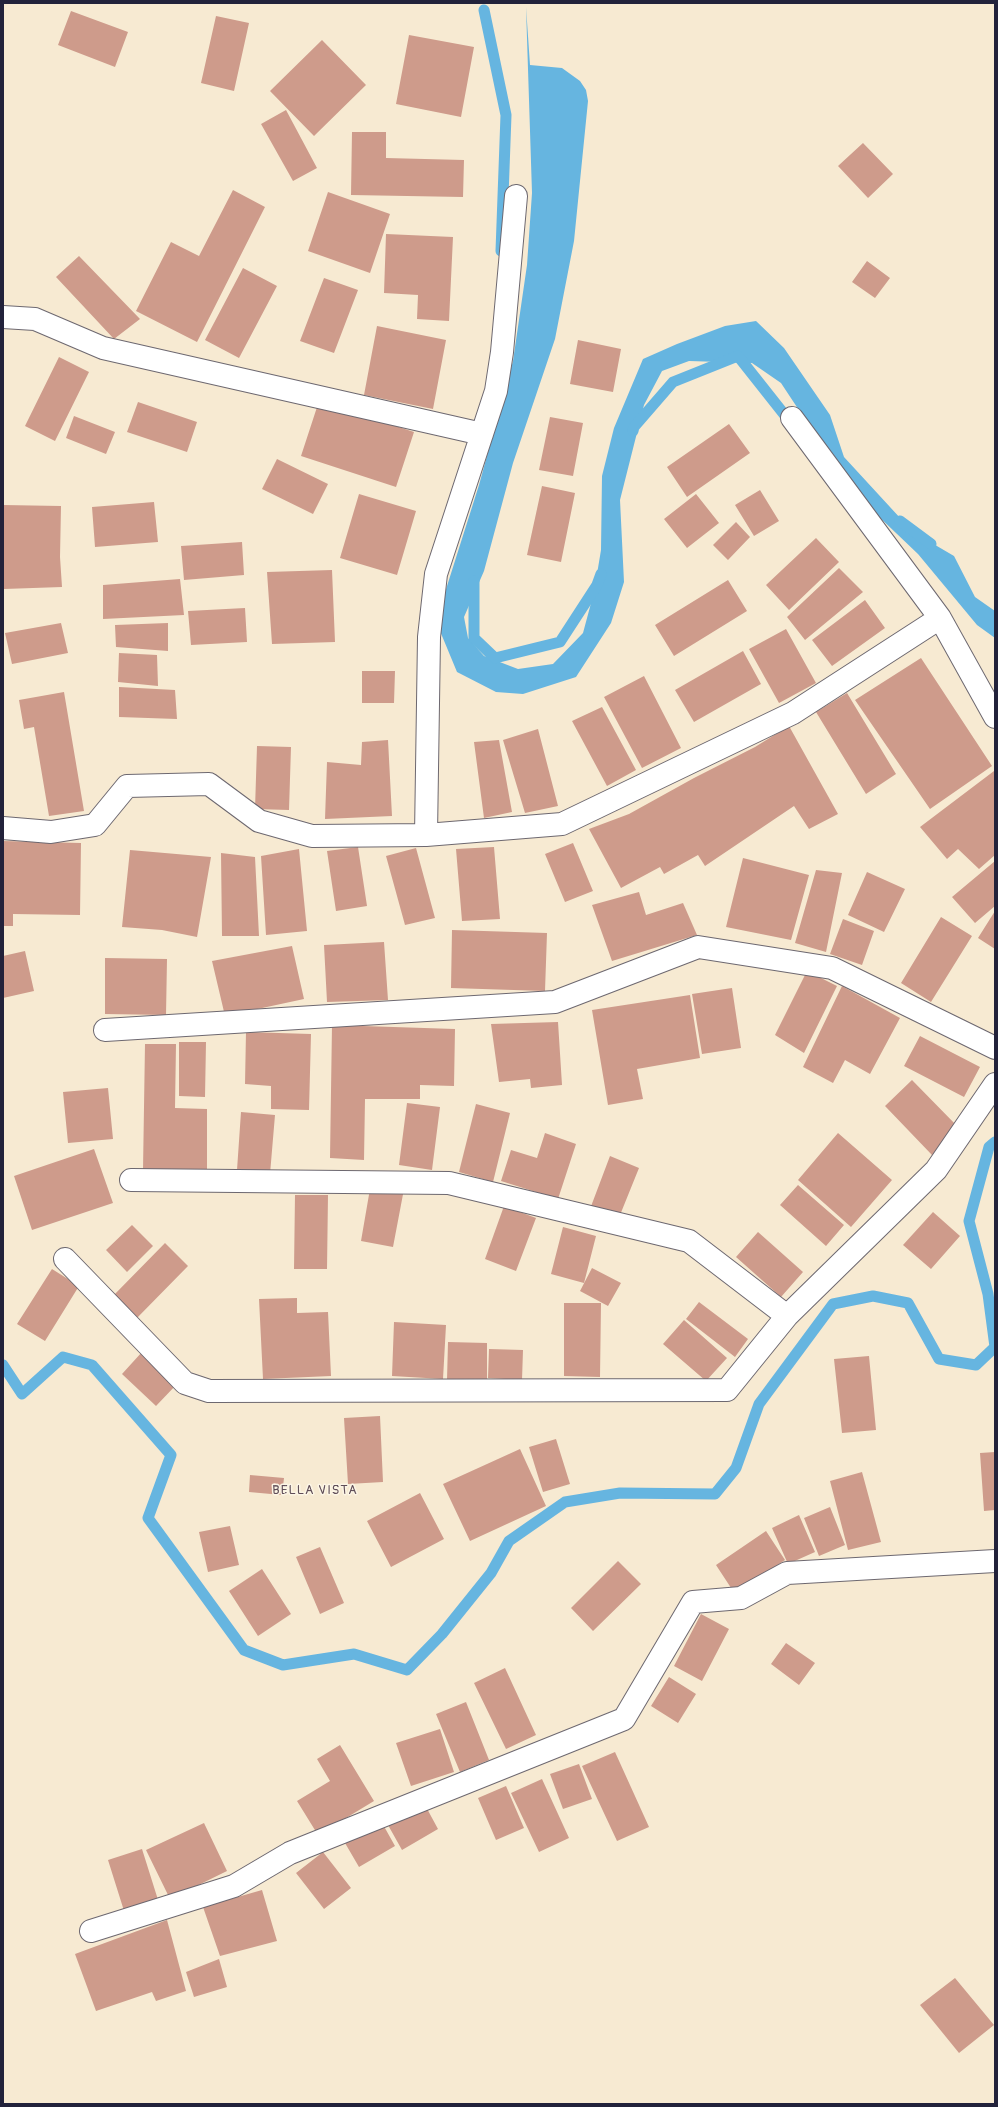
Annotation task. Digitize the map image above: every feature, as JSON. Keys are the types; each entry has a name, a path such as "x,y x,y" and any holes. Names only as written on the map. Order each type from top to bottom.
{"street":[{"path":"426,835 429,637 436,574 496,391 502,352 516,196"},
{"path":"3,317 35,319 102,348 482,434"},
{"path":"792,418 940,618 995,717"},
{"path":"3,828 51,832 95,825 127,786 209,784 259,821 312,836 426,835 562,824 793,714 940,618"},
{"path":"105,1030 555,1002 698,947 832,968 995,1048"},
{"path":"65,1259 185,1383 209,1391 727,1390 787,1316 936,1170 995,1084"},
{"path":"132,1180 449,1183 689,1241 787,1316"},
{"path":"91,1931 234,1886 290,1852 624,1719 693,1602 741,1598 787,1573 995,1561"}],"water":[{"path":"526,7 530,65 562,68 580,81 586,90 588,101 574,241 555,339 513,463 484,571 464,617 468,638 484,656 518,669 553,664 583,633 594,592 601,550 602,476 614,428 643,359 677,344 725,326 756,321 784,348 830,415 844,457 913,532 954,556 975,597 995,611 995,638 977,625 918,554 853,492 781,383 752,363 689,361 662,371 644,405 620,500 624,582 611,623 576,677 523,694 496,692 457,672 440,631 441,605 479,485 513,361 527,265 532,193"}],"building":[{"path":"71,11 128,32 115,67 58,45"},
{"path":"216,16 249,23 234,91 201,83"},
{"path":"409,35 474,47 461,117 396,104"},
{"path":"322,40 366,85 314,136 270,91"},
{"path":"286,110 317,168 293,181 261,124"},
{"path":"352,132 386,132 386,158 464,160 463,197 351,195"},
{"path":"863,143 893,174 868,198 838,166"},
{"path":"233,190 265,207 197,342 136,311 171,242 199,256"},
{"path":"328,192 390,214 370,273 308,251"},
{"path":"386,234 453,237 449,321 417,319 418,295 384,293"},
{"path":"79,256 140,319 114,339 56,277"},
{"path":"867,261 890,278 875,298 852,282"},
{"path":"243,268 277,286 239,358 205,340"},
{"path":"324,278 358,290 334,353 300,341"},
{"path":"377,326 446,340 433,409 364,395"},
{"path":"578,340 621,349 613,392 570,384"},
{"path":"59,357 89,372 55,441 25,426"},
{"path":"319,401 414,432 396,487 301,456"},
{"path":"138,402 197,422 187,452 127,432"},
{"path":"74,416 115,432 106,454 66,438"},
{"path":"550,417 583,423 573,476 539,470"},
{"path":"729,424 750,453 687,497 667,467"},
{"path":"277,459 328,484 313,514 262,489"},
{"path":"542,486 575,493 561,562 527,555"},
{"path":"760,490 779,521 754,536 735,505"},
{"path":"359,494 416,511 397,575 340,558"},
{"path":"696,494 719,523 687,548 664,519"},
{"path":"154,502 158,542 95,547 92,507"},
{"path":"3,505 61,506 60,557 62,587 4,589"},
{"path":"736,522 750,537 728,560 713,545"},
{"path":"816,538 839,562 789,610 766,585"},
{"path":"242,542 244,575 184,580 181,546"},
{"path":"839,568 863,592 805,640 787,617"},
{"path":"332,570 335,642 272,644 267,572"},
{"path":"180,579 184,615 103,619 103,585"},
{"path":"728,580 747,611 674,656 655,625"},
{"path":"865,600 885,628 832,666 812,640"},
{"path":"245,608 247,642 191,645 188,611"},
{"path":"61,623 68,653 12,664 5,633"},
{"path":"168,623 168,651 116,647 115,625"},
{"path":"786,629 816,683 779,703 749,649"},
{"path":"743,651 761,684 694,722 675,690"},
{"path":"119,653 157,655 158,686 118,682"},
{"path":"921,658 992,766 930,809 855,700"},
{"path":"362,671 395,671 394,703 362,703"},
{"path":"644,676 681,748 642,768 604,697"},
{"path":"119,687 175,690 177,719 119,717"},
{"path":"64,692 84,811 49,816 34,727 24,729 19,700"},
{"path":"847,693 896,774 866,794 816,712"},
{"path":"602,707 636,770 607,786 572,721"},
{"path":"789,726 838,814 809,829 794,806 705,866 698,855 664,874 660,867 621,888 589,829 629,814 694,778 755,747"},
{"path":"538,729 558,806 525,813 503,740"},
{"path":"388,740 392,816 325,819 327,762 361,765 362,742"},
{"path":"499,740 512,812 484,818 474,742"},
{"path":"257,746 291,747 289,810 255,809"},
{"path":"994,771 995,855 979,869 958,849 947,859 920,827"},
{"path":"3,841 81,843 80,915 13,914 13,926 3,926"},
{"path":"573,843 593,891 565,902 545,854"},
{"path":"358,847 367,906 336,911 327,851"},
{"path":"494,847 500,919 462,921 456,849"},
{"path":"416,848 435,918 405,925 386,856"},
{"path":"299,849 307,931 266,935 261,856"},
{"path":"130,850 211,857 197,937 162,930 122,927"},
{"path":"221,853 255,857 259,936 222,936"},
{"path":"743,858 809,875 791,940 726,927"},
{"path":"995,861 995,906 975,923 952,897"},
{"path":"816,870 842,873 826,952 795,943"},
{"path":"867,872 905,889 884,932 848,915"},
{"path":"639,892 646,915 683,903 697,935 612,961 592,905"},
{"path":"995,911 995,949 978,938"},
{"path":"941,917 972,936 931,1002 901,983"},
{"path":"843,919 874,931 862,965 830,954"},
{"path":"452,930 547,933 545,991 451,988"},
{"path":"384,942 388,1000 327,1002 324,945"},
{"path":"292,946 304,999 225,1016 212,961"},
{"path":"25,951 34,991 3,998 3,956"},
{"path":"105,958 167,959 166,1015 105,1014"},
{"path":"807,971 837,986 804,1053 775,1035"},
{"path":"842,986 900,1018 870,1074 845,1060 833,1083 803,1067"},
{"path":"732,988 741,1048 702,1054 692,994"},
{"path":"690,995 700,1058 637,1069 643,1099 608,1105 592,1010"},
{"path":"558,1022 562,1085 531,1088 530,1079 499,1082 491,1024"},
{"path":"332,1025 455,1029 454,1086 420,1085 420,1099 365,1099 364,1160 330,1158"},
{"path":"246,1032 311,1034 309,1110 271,1109 271,1086 245,1084"},
{"path":"920,1036 980,1067 964,1097 904,1066"},
{"path":"179,1042 206,1042 205,1097 179,1096"},
{"path":"145,1044 176,1044 175,1108 207,1109 207,1172 143,1170"},
{"path":"912,1080 959,1128 932,1155 885,1106"},
{"path":"108,1088 113,1139 68,1143 63,1092"},
{"path":"407,1103 440,1107 432,1170 399,1165"},
{"path":"476,1104 510,1113 493,1182 459,1172"},
{"path":"241,1112 275,1115 270,1174 237,1170"},
{"path":"545,1133 576,1144 558,1199 501,1181 511,1150 537,1158"},
{"path":"838,1133 892,1180 851,1227 798,1180"},
{"path":"94,1149 113,1203 32,1230 14,1176"},
{"path":"610,1156 639,1168 618,1220 590,1209"},
{"path":"371,1183 404,1189 393,1247 361,1241"},
{"path":"798,1185 844,1225 826,1246 780,1205"},
{"path":"295,1195 328,1195 327,1269 294,1269"},
{"path":"504,1206 536,1218 516,1271 485,1259"},
{"path":"933,1212 960,1236 931,1269 903,1245"},
{"path":"132,1225 153,1246 127,1272 106,1250"},
{"path":"563,1227 596,1236 584,1283 551,1274"},
{"path":"758,1232 803,1272 781,1297 736,1257"},
{"path":"165,1243 188,1266 136,1319 113,1296"},
{"path":"592,1268 621,1283 608,1306 580,1291"},
{"path":"52,1269 79,1286 45,1341 17,1324"},
{"path":"297,1298 297,1313 328,1312 331,1376 263,1379 259,1299"},
{"path":"699,1302 748,1339 735,1357 686,1319"},
{"path":"564,1303 601,1303 600,1377 564,1376"},
{"path":"684,1320 727,1358 706,1381 663,1344"},
{"path":"394,1322 446,1325 443,1379 392,1376"},
{"path":"448,1342 487,1343 487,1381 447,1380"},
{"path":"489,1349 523,1350 522,1380 488,1378"},
{"path":"142,1352 177,1384 156,1406 122,1374"},
{"path":"869,1356 876,1430 842,1433 834,1359"},
{"path":"380,1416 383,1482 348,1484 344,1418"},
{"path":"556,1439 570,1484 543,1492 529,1447"},
{"path":"520,1449 546,1506 470,1541 443,1484"},
{"path":"995,1452 995,1510 984,1511 980,1453"},
{"path":"862,1472 881,1542 848,1550 830,1481"},
{"path":"250,1475 284,1478 282,1495 249,1492"},
{"path":"420,1493 444,1539 391,1567 367,1521"},
{"path":"830,1507 845,1545 819,1556 804,1518"},
{"path":"799,1515 815,1552 788,1564 772,1528"},
{"path":"230,1526 239,1565 208,1572 199,1532"},
{"path":"766,1531 785,1560 735,1594 716,1565"},
{"path":"320,1547 344,1603 320,1614 296,1557"},
{"path":"618,1561 641,1584 593,1631 571,1608"},
{"path":"262,1569 291,1614 258,1636 229,1591"},
{"path":"701,1614 729,1629 702,1681 674,1666"},
{"path":"786,1643 815,1663 799,1685 771,1664"},
{"path":"505,1668 536,1735 506,1749 474,1683"},
{"path":"669,1677 696,1694 678,1723 651,1706"},
{"path":"466,1702 489,1760 460,1772 436,1714"},
{"path":"440,1729 454,1772 411,1786 396,1743"},
{"path":"340,1745 374,1801 318,1835 297,1801 330,1781 317,1759"},
{"path":"615,1752 649,1827 617,1841 582,1766"},
{"path":"579,1764 592,1799 563,1809 550,1774"},
{"path":"542,1779 569,1838 539,1852 511,1793"},
{"path":"506,1786 524,1828 496,1840 478,1798"},
{"path":"425,1805 438,1829 402,1850 388,1825"},
{"path":"381,1821 395,1846 359,1867 345,1843"},
{"path":"204,1823 227,1871 170,1899 146,1850"},
{"path":"142,1849 159,1903 125,1914 108,1860"},
{"path":"323,1852 351,1888 324,1909 296,1873"},
{"path":"262,1890 277,1941 220,1956 203,1907"},
{"path":"167,1920 186,1991 156,2001 152,1992 96,2011 75,1954"},
{"path":"219,1959 227,1987 194,1997 186,1972"},
{"path":"955,1978 994,2025 959,2053 920,2005"}],"waterway":[{"path":"484,10 506,115 501,251"},
{"path":"633,431 634,427 673,382 738,356 791,423"},
{"path":"900,521 931,544"},
{"path":"474,581 474,638 495,658 560,642 597,585 601,574"},
{"path":"3,1365 22,1394 63,1357 92,1365 171,1455 148,1518 244,1650 283,1665 354,1654 407,1670 442,1634 491,1573 509,1541 565,1502 620,1493 715,1494 736,1468 759,1404 833,1304 873,1296 908,1303 939,1359 976,1365 995,1347 988,1294 969,1221 989,1147 995,1142"}],"district":[{"name":"BELLA VISTA","path":"315,1491"}]}
